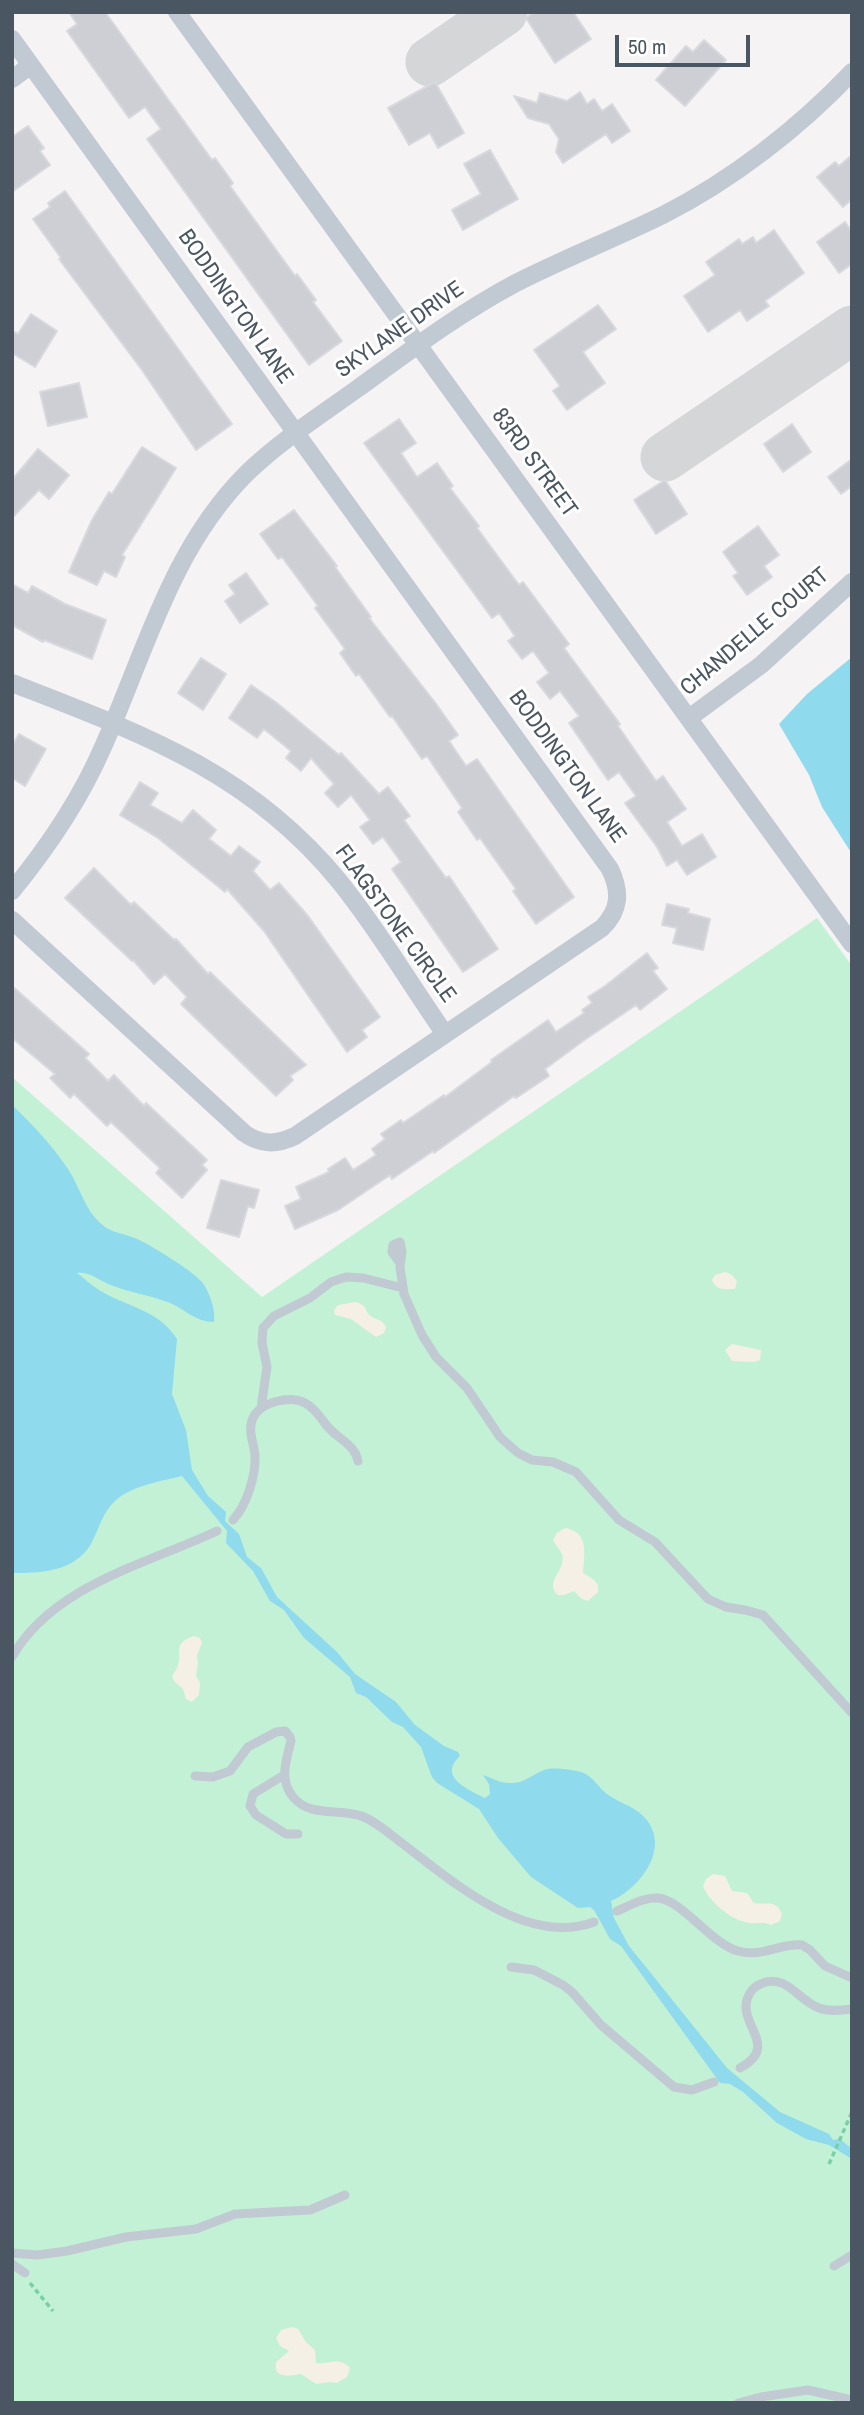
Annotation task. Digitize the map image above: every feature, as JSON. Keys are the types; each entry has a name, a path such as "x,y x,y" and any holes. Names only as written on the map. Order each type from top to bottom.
{"street":[{"name":"83RD STREET","path":"177,12 852,944"},
{"name":"BODDINGTON LANE","path":"12,39 602,858 617,883 619,896 610,920 602,928 295,1136 282,1142 266,1143 244,1133 12,920"},
{"path":"12,79 31,65"},
{"name":"SKYLANE DRIVE","path":"12,891 58,831 80,793 114,723 173,577 194,539 246,474 295,433 446,325 496,294 666,214 703,192 766,148 852,72"},
{"name":"CHANDELLE COURT","path":"689,718 761,665 852,582"},
{"name":"FLAGSTONE CIRCLE","path":"12,683 114,723 197,762 237,786 274,815 300,839 346,891 445,1034"}],"lane":[{"path":"400,1263 403,1288 422,1335 436,1357 467,1388 499,1437 518,1453 532,1460 553,1462 576,1472 619,1520 655,1542 708,1599 726,1608 745,1609 763,1615 852,1713"},
{"path":"261,1408 267,1367 262,1343 263,1328 274,1316 346,1276 403,1288"},
{"path":"233,1520 242,1507 253,1476 255,1454 251,1426 261,1408 272,1403 293,1400 307,1404 334,1434 353,1448 358,1461"},
{"path":"12,1657 25,1637 41,1621 93,1586 149,1558 217,1531"},
{"path":"195,1776 214,1777 230,1771 248,1747 281,1731 288,1734 291,1741 284,1775 291,1793 300,1804 318,1811 364,1817 474,1896 515,1917 552,1927 579,1927 594,1922"},
{"path":"284,1775 253,1794 250,1806 256,1815 286,1834 298,1834"},
{"path":"617,1911 650,1899 666,1900 732,1949 753,1954 802,1945 825,1966 852,1978"},
{"path":"511,1966 534,1970 563,1985 601,2025 674,2087 692,2090 714,2082"},
{"path":"740,2068 750,2063 758,2050 756,2034 746,2015 746,2006 750,1993 761,1984 777,1982 786,1985 809,2003 826,2010 852,2009"},
{"path":"12,2253 37,2255 67,2252 127,2237 196,2229 235,2214 310,2210 345,2196"},
{"path":"834,2266 852,2255"},
{"path":"12,2264 25,2273"},
{"path":"738,2403 808,2390 852,2400"}],"path":[{"path":"829,2164 852,2112"}],"green space":[{"path":"817,918 852,966 852,2403 12,2403 12,1077 262,1297"}],"sand":[{"path":"725,1272 737,1281 735,1289 721,1289 714,1284 712,1280 715,1275"},
{"path":"355,1302 364,1306 369,1315 383,1323 386,1327 384,1333 376,1337 351,1319 335,1315 334,1310 338,1305"},
{"path":"732,1344 761,1350 760,1360 732,1361 725,1350"},
{"path":"565,1528 579,1534 584,1546 583,1573 598,1585 598,1592 588,1601 574,1591 558,1595 554,1590 554,1580 563,1560 553,1540 557,1533"},
{"path":"194,1636 200,1638 202,1643 197,1655 199,1695 192,1702 186,1699 183,1689 172,1676 178,1665 180,1645"},
{"path":"713,1874 725,1876 732,1891 747,1893 754,1903 777,1906 782,1914 780,1921 771,1925 750,1923 729,1915 710,1898 703,1886 706,1879"},
{"path":"292,2327 298,2329 315,2350 316,2363 342,2362 350,2368 347,2377 337,2383 316,2384 301,2374 279,2374 276,2362 289,2351 280,2346 276,2338 281,2330"}],"water":[{"path":"852,657 852,854 822,807 809,775 779,724 807,694"},
{"path":"12,1105 62,1160 98,1221 108,1229 141,1241 170,1258 197,1277 207,1290 213,1306 214,1322 196,1318 162,1300 77,1273 109,1296 161,1321 177,1339 172,1394 186,1430 192,1470 208,1496 226,1512 225,1521 239,1534 247,1557 261,1568 277,1597 337,1652 355,1674 396,1702 415,1725 444,1746 458,1752 460,1756 452,1770 454,1776 471,1791 485,1798 490,1794 489,1784 483,1775 514,1783 555,1768 582,1772 610,1796 642,1815 653,1831 653,1855 641,1878 611,1901 614,1918 629,1946 727,2068 780,2112 829,2134 833,2140 840,2139 852,2149 852,2159 829,2145 806,2139 777,2123 743,2092 730,2084 720,2083 621,1946 610,1939 594,1910 590,1907 578,1908 531,1877 498,1838 479,1809 437,1783 432,1777 421,1747 403,1727 392,1722 366,1697 356,1693 350,1677 304,1638 284,1610 270,1601 253,1571 226,1543 227,1531 182,1476 138,1488 115,1501 104,1516 91,1544 76,1560 56,1569 12,1573"}],"building":[{"path":"69,12 105,12 212,160 215,158 233,183 230,186 295,276 297,274 316,300 313,302 342,341 309,365 147,139 161,129 145,107 129,118 67,31 77,24"},
{"path":"534,12 573,12 591,39 555,63 526,18"},
{"path":"704,40 726,60 685,106 656,80 686,46 693,52"},
{"path":"435,82 464,133 438,148 430,133 409,145 388,108"},
{"path":"580,92 587,104 594,99 602,111 612,104 630,131 612,143 606,134 563,163 556,152 559,139 549,124 528,118 514,96 537,103 540,93 567,101"},
{"path":"28,126 44,148 40,151 50,165 12,192 12,137"},
{"path":"490,150 518,199 463,230 452,210 481,194 464,164"},
{"path":"852,155 852,199 843,207 817,177 835,162 839,166"},
{"path":"65,191 232,424 196,450 33,219 50,207 48,203"},
{"path":"845,222 852,232 852,264 839,273 817,242"},
{"path":"774,230 804,273 765,301 769,306 747,321 740,310 708,332 684,296 715,275 706,262 739,239 742,244 753,237 756,243"},
{"path":"598,305 616,329 583,352 605,383 567,410 553,391 560,386 534,350"},
{"path":"31,314 57,331 35,367 12,353 12,331 18,334"},
{"path":"79,383 87,417 48,426 40,392"},
{"path":"399,419 416,443 401,453 417,477 437,463 453,486 450,488 479,526 477,528 519,585 523,582 569,644 564,648 620,724 618,726 656,781 663,776 686,809 667,822 682,846 702,834 716,857 687,875 677,860 667,866 657,847 625,803 636,796 619,772 608,780 569,723 579,716 560,691 550,699 537,682 549,673 533,651 522,659 508,641 515,636 499,613 492,618 364,443"},
{"path":"792,424 811,452 783,472 764,444"},
{"path":"142,447 176,468 122,555 125,557 116,577 104,571 97,585 69,572 92,520"},
{"path":"38,449 69,475 49,499 39,490 12,518 12,480"},
{"path":"852,459 852,486 841,494 828,477"},
{"path":"665,480 687,514 656,534 634,500"},
{"path":"294,510 337,566 335,567 371,617 369,618 458,735 449,741 466,766 477,759 574,897 536,924 513,891 516,889 458,812 462,808 427,756 422,759 359,674 356,676 340,653 345,649 315,608 318,606 282,557 278,559 260,534"},
{"path":"758,526 779,555 764,566 772,577 747,595 733,576 738,573 723,552"},
{"path":"246,573 268,604 240,623 225,601 235,594 229,585"},
{"path":"12,584 28,593 32,586 65,604 106,620 92,659 44,640 43,642 12,625"},
{"path":"201,658 226,674 203,710 178,693"},
{"path":"251,685 339,755 341,753 379,794 388,787 410,816 404,820 446,878 449,876 498,949 463,972 392,869 401,862 383,837 373,844 360,827 370,820 351,795 338,807 325,793 334,784 311,758 301,771 286,758 291,751 264,729 257,738 229,718"},
{"path":"19,734 46,749 25,786 12,778 12,746"},
{"path":"140,782 158,793 150,805 182,823 193,810 216,830 209,839 231,856 239,846 260,862 253,871 270,890 279,883 308,916 380,1017 362,1030 367,1037 347,1052 264,931 227,889 225,892 158,838 120,815"},
{"path":"94,868 131,905 134,902 176,939 208,974 210,972 306,1065 290,1076 293,1080 276,1096 181,1004 187,997 165,974 154,984 133,960 65,898"},
{"path":"667,904 689,909 688,913 710,919 703,950 673,943 677,928 662,925"},
{"path":"647,953 658,968 653,971 667,989 640,1010 636,1005 583,1041 545,1069 549,1076 516,1098 514,1096 434,1153 433,1151 392,1179 390,1175 338,1210 295,1229 285,1206 301,1199 296,1187 329,1172 328,1169 345,1158 353,1170 376,1155 372,1149 385,1139 381,1134 401,1120 403,1123 444,1095 445,1097 548,1020 556,1032 584,1013 582,1010 592,1003 588,997"},
{"path":"12,986 89,1054 85,1058 108,1081 114,1075 144,1106 146,1103 207,1160 202,1165 207,1170 182,1198 156,1173 160,1168 111,1122 107,1126 74,1094 70,1098 50,1078 55,1074 12,1038"},
{"path":"221,1180 259,1190 254,1208 248,1206 239,1237 207,1228"}],"taxiway":[{"path":"430,62 503,12"},
{"path":"665,457 852,330"}]}
